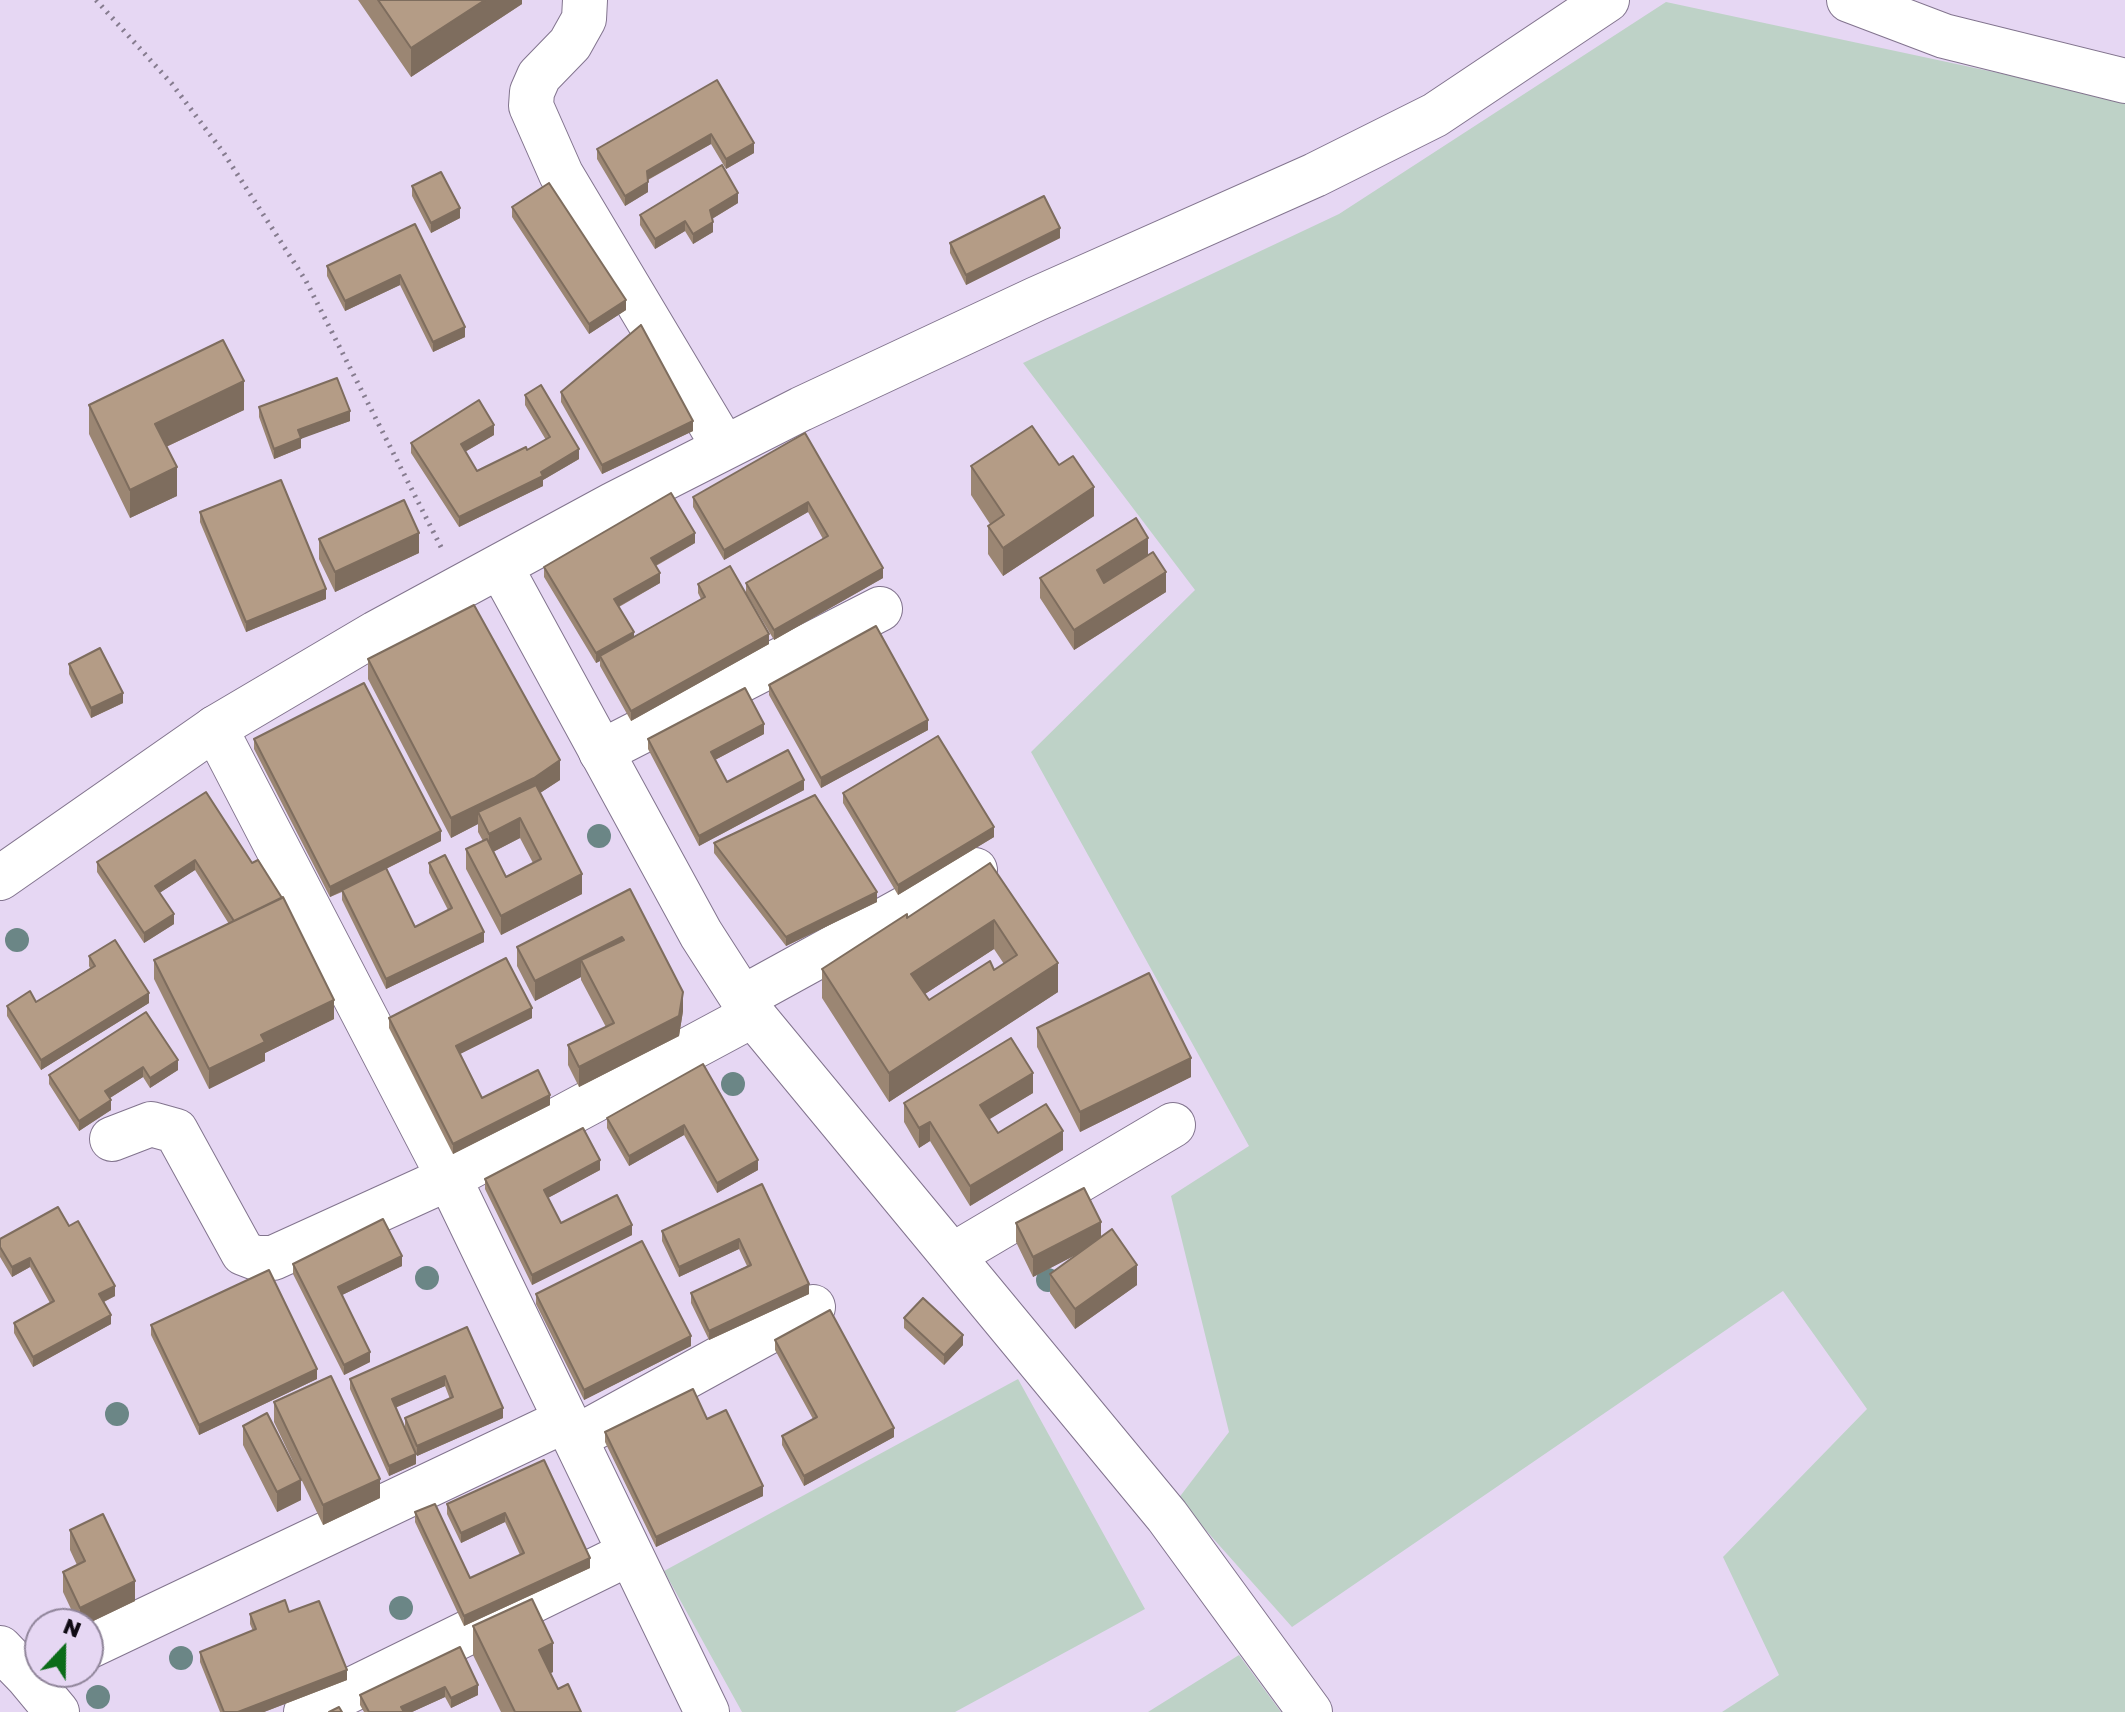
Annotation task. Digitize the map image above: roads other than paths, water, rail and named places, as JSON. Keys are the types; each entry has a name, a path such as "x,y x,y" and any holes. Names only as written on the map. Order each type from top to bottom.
{"street":[{"path":"585,0 584,19 570,44 539,76 532,92 531,106 561,174 724,447"},
{"path":"0,878 215,728 376,633 724,447 1049,293 1315,175 1435,115 1607,0"},
{"path":"1849,0 1944,36 2125,81"},
{"path":"500,566 701,934 748,1006 1167,1516 1310,1712"},
{"path":"601,752 880,609"},
{"path":"215,728 449,1178 707,1712"},
{"path":"112,1139 151,1124 176,1131 243,1253 256,1258 273,1258 449,1178 748,1006 975,870"},
{"path":"953,1255 1173,1125"},
{"path":"104,1640 570,1429 813,1307"},
{"path":"306,1712 630,1553"},
{"path":"22,1665 57,1712"}]}
